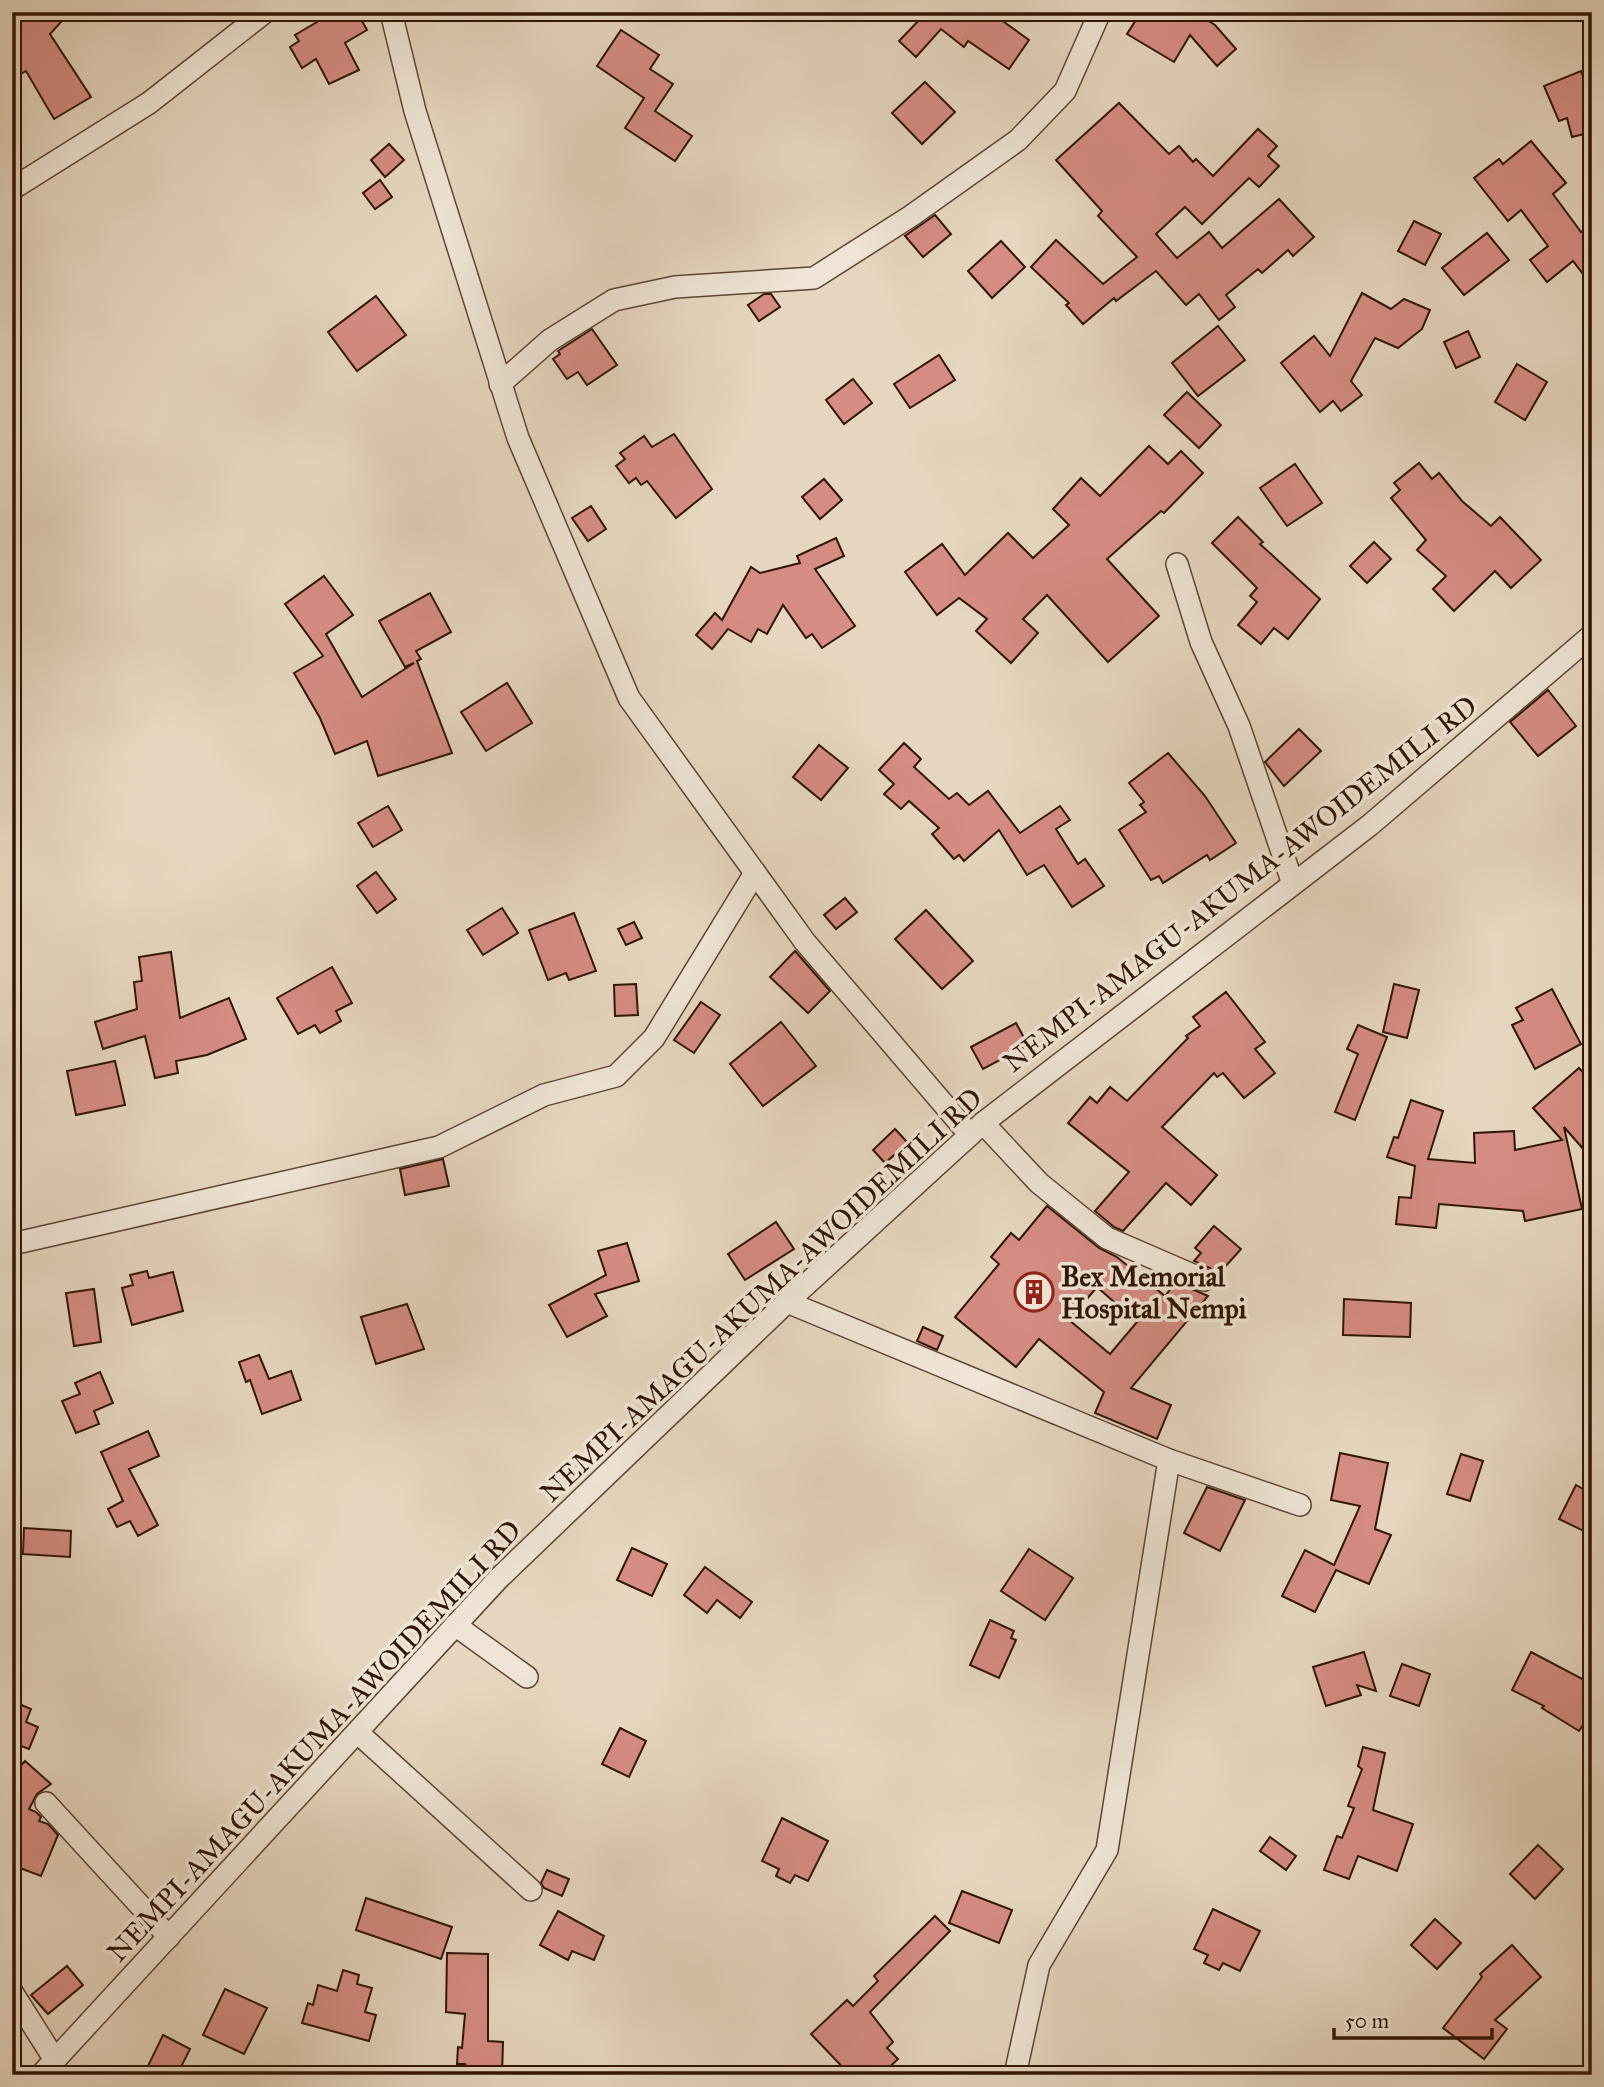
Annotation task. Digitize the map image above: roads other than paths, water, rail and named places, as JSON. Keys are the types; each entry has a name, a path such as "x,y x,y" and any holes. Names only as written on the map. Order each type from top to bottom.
{"street":[{"path":"12,189 149,103 265,12"},
{"path":"391,12 415,111 517,438 629,698 805,942 977,1129 1107,1238 1204,1280"},
{"path":"500,384 550,340 614,300 675,287 814,278 911,216 1018,140 1065,92 1100,12"},
{"path":"1177,564 1201,642 1239,726 1293,884"},
{"name":"NEMPI-AMAGU-AKUMA-AWOIDEMILI RD","path":"48,2068 498,1579 787,1302 977,1129 1370,825 1592,635"},
{"path":"12,1244 439,1147 544,1095 616,1076 654,1038 755,873"},
{"path":"787,1302 1169,1460 1300,1506"},
{"path":"1015,2075 1038,1965 1107,1850 1169,1460"},
{"path":"455,1625 527,1676"},
{"path":"357,1732 531,1890"},
{"path":"46,1803 169,1937"},
{"path":"12,1992 48,2068"}],"place":[{"name":"Bex Memorial Hospital Nempi","path":"1034,1292"}]}
